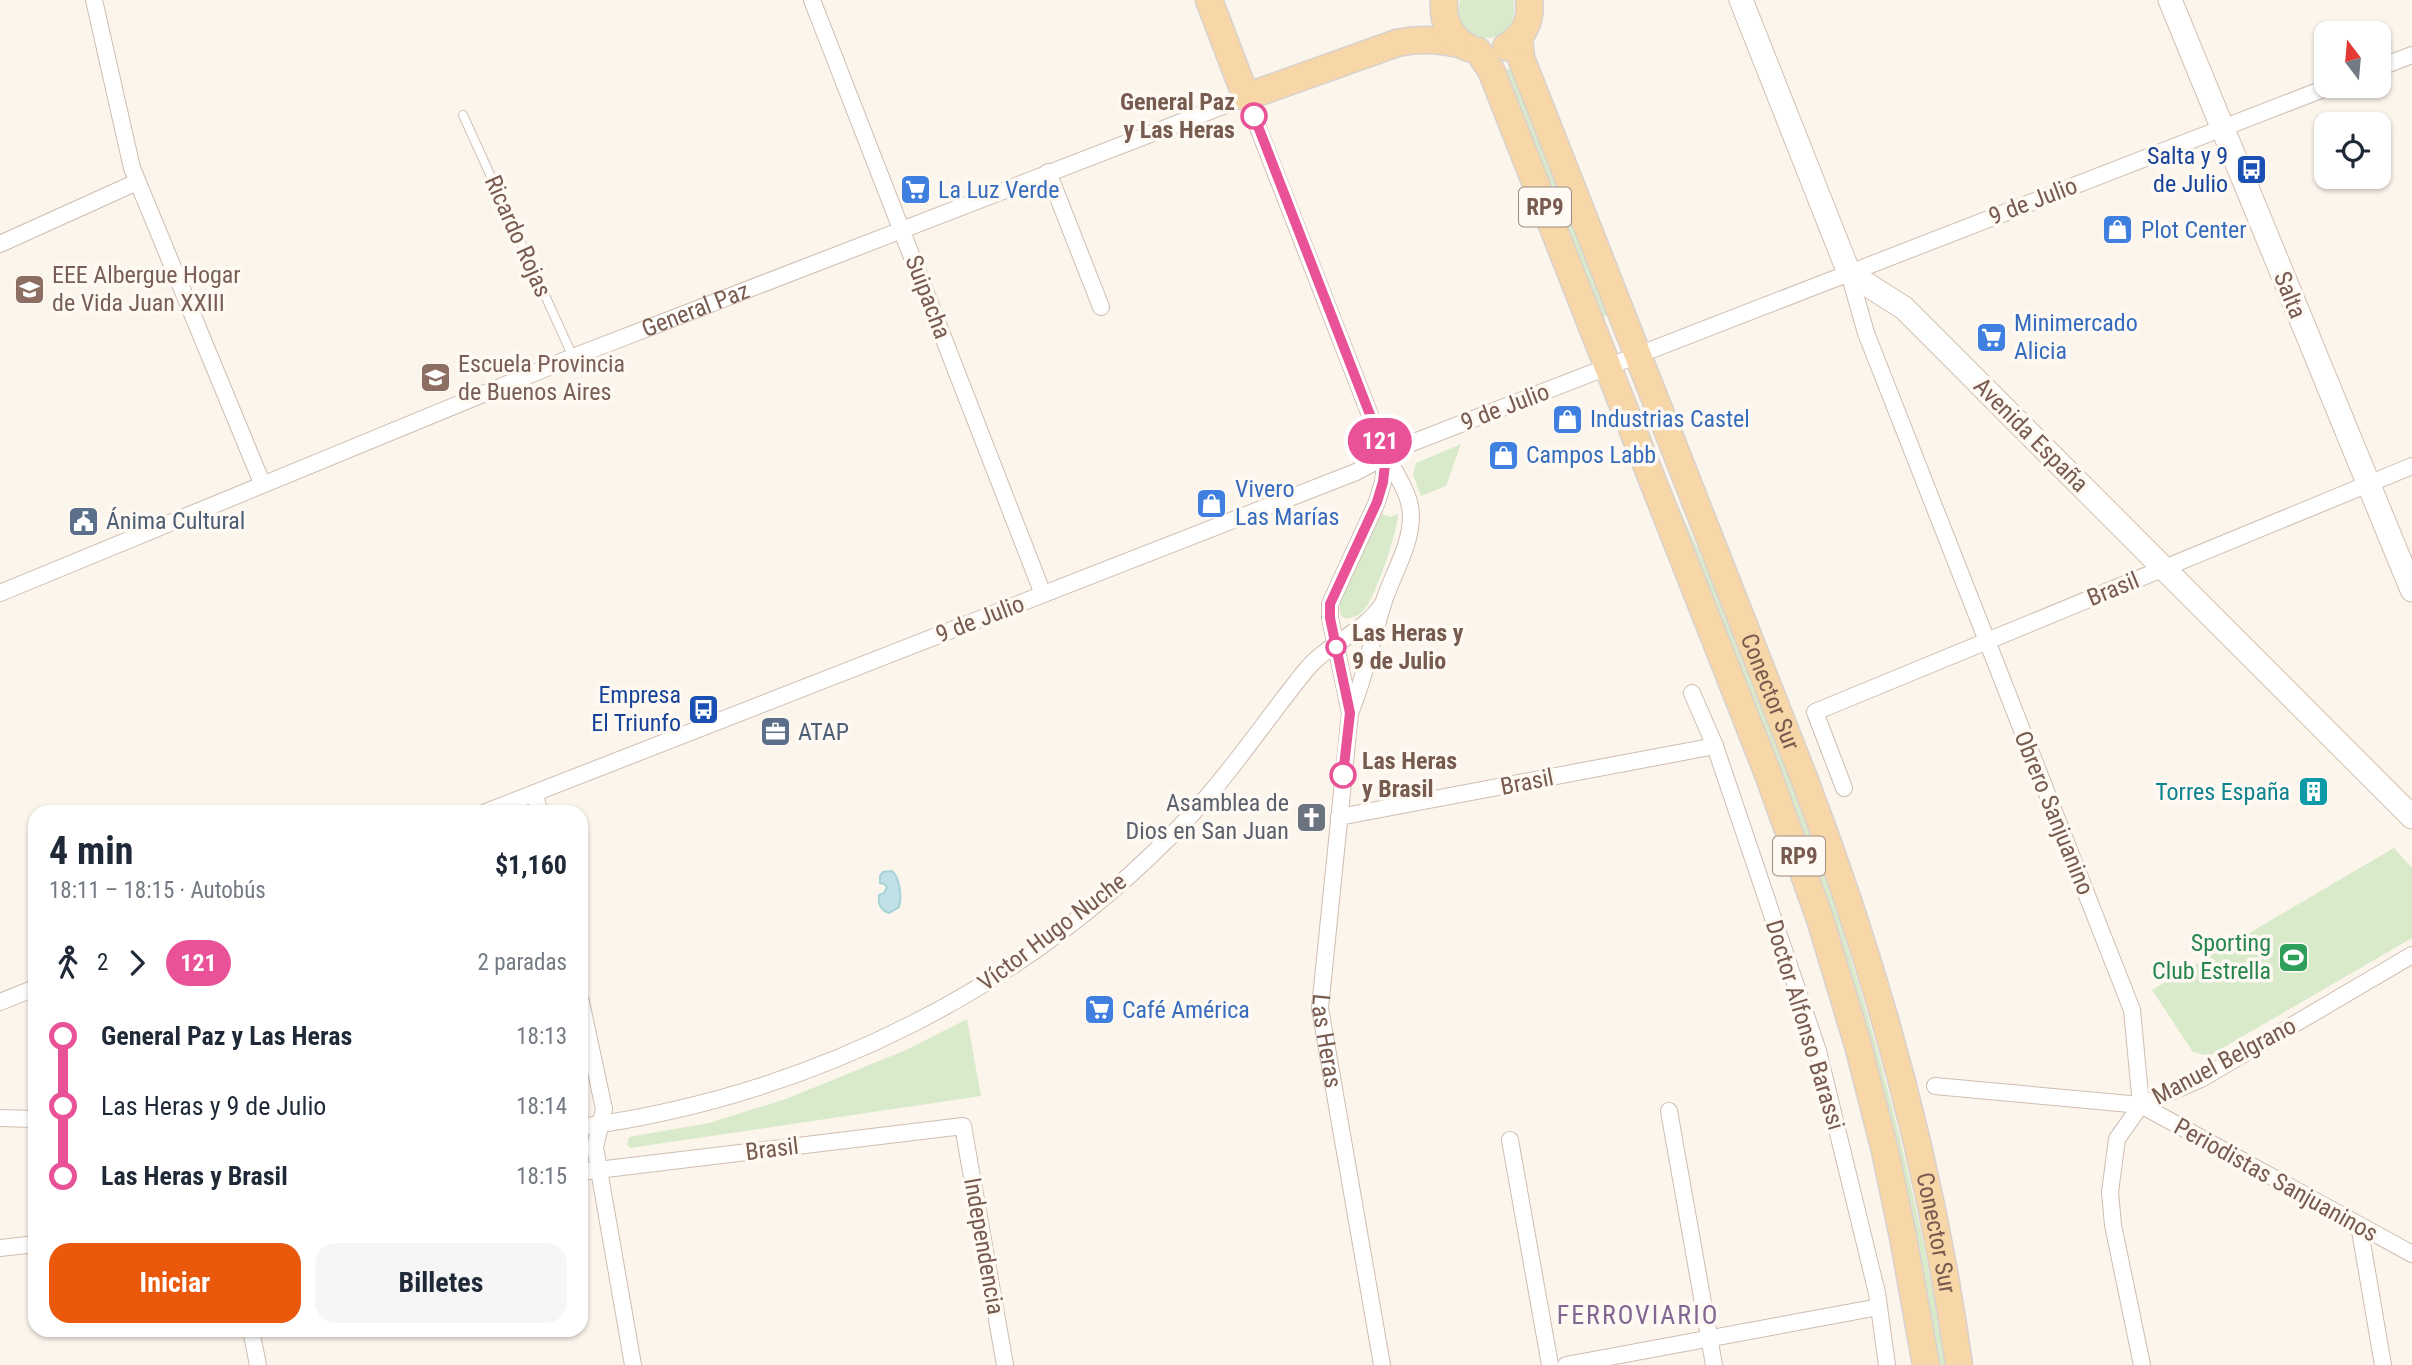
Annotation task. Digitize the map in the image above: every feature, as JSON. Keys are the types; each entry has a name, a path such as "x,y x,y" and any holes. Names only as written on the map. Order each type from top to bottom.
{"main road":[{"name":"Las Heras","path":"1209,0 1246,97"},
{"path":"1741,0 1849,273"},
{"name":"Salta","path":"2170,0 2412,590"},
{"name":"General Paz","path":"1397,43 1423,23 1444,1"},
{"name":"Conector Sur","path":"1444,1 1443,9 1448,28 1454,37 1472,49 1491,70 1763,761 1820,919 1858,1045 1885,1151 1912,1280 1926,1365"},
{"path":"1472,49 1500,50 1519,37 1528,23 1533,4"},
{"name":"Conector Sur","path":"1519,37 1521,58 1808,789 1862,944 1922,1167 1959,1365"},
{"name":"General Paz","path":"1246,97 1397,43 1431,40 1472,49"},
{"name":"Avenida España","path":"1849,273 1904,307 2408,810"}],"street":[{"path":"94,0 132,168 262,483"},
{"name":"Suipacha","path":"812,0 1043,594"},
{"path":"2391,63 2412,55"},
{"name":"9 de Julio","path":"504,805 1356,472 1409,444 2314,92"},
{"name":"General Paz","path":"0,593 573,357 1246,97"},
{"name":"Las Heras","path":"1246,97 1386,456 1403,487 1411,517 1407,541 1385,600 1360,688 1350,713 1320,1008 1382,1365"},
{"path":"1048,172 1101,307"},
{"path":"0,244 137,182"},
{"name":"Obrero Sanjuanino","path":"1849,273 1866,333 2132,1010 2141,1105"},
{"name":"Las Heras","path":"1350,713 1330,618 1330,604 1377,502 1386,456"},
{"name":"Brasil","path":"1844,788 1815,712 2412,466"},
{"name":"Víctor Hugo Nuche","path":"588,1126 704,1104 821,1066 932,1014 1003,972 1102,899 1162,844 1227,774 1310,666 1368,620 1385,600"},
{"name":"Doctor Alfonso Barassi","path":"1692,693 1716,746 1818,1051 1879,1307 1887,1365"},
{"name":"Brasil","path":"1339,817 1716,746"},
{"path":"535,793 538,805"},
{"name":"Manuel Belgrano","path":"1935,1086 2141,1105 2201,1079 2412,955"},
{"path":"0,1002 28,991"},
{"path":"588,1035 604,1109 595,1147 633,1365"},
{"path":"2141,1105 2117,1139 2109,1192 2113,1225 2142,1365"},
{"name":"Periodistas Sanjuaninos","path":"2141,1105 2412,1254"},
{"path":"1669,1111 1714,1365"},
{"path":"0,1118 28,1119"},
{"name":"Brasil","path":"588,1171 963,1126"},
{"name":"Independencia","path":"963,1126 1005,1365"},
{"path":"1510,1140 1550,1365"},
{"path":"2359,1225 2383,1365"},
{"path":"0,1248 28,1245"},
{"path":"1566,1365 1879,1307"},
{"path":"252,1337 258,1365"}],"lane":[{"name":"Ricardo Rojas","path":"463,115 573,357"}],"green space":[{"path":"1460,0 1513,0 1513,16 1506,29 1497,37 1480,37 1462,24 1458,9"},
{"path":"1511,68 1608,315 1602,318 1505,70"},
{"path":"1637,406 1743,654 1817,852 1879,1055 1927,1261 1946,1365 1939,1365 1895,1138 1836,927 1785,782"},
{"path":"1461,444 1446,486 1421,496 1413,475 1416,463"},
{"path":"1381,513 1390,517 1398,514 1385,564 1364,610 1355,617 1344,618 1340,614 1340,601"},
{"name":"Sporting Club Estrella","path":"2394,848 2412,868 2412,938 2209,1056 2193,1052 2152,990"},
{"path":"967,1019 981,1096 630,1148 627,1145 629,1137 709,1123 786,1099 906,1050"}],"water":[{"path":"892,871 899,883 900,898 899,907 889,913 879,903 879,895 884,893 887,887 880,883 880,876 883,872"}],"bus line":[{"name":"121","path":"1254,116 1386,456 1377,502 1330,604 1330,618 1350,713 1343,775"}],"place":[{"name":"General Paz y Las Heras","path":"1254,116"},
{"name":"Salta y 9 de Julio","path":"2251,170"},
{"name":"La Luz Verde","path":"915,190"},
{"name":"Plot Center","path":"2118,230"},
{"name":"EEE Albergue Hogar de Vida Juan XXIII","path":"29,289"},
{"name":"Minimercado Alicia","path":"1991,337"},
{"name":"Escuela Provincia de Buenos Aires","path":"435,378"},
{"name":"Industrias Castel","path":"1567,419"},
{"name":"Campos Labb","path":"1503,455"},
{"name":"Vivero Las Marías","path":"1212,503"},
{"name":"Ánima Cultural","path":"83,521"},
{"name":"Las Heras y 9 de Julio","path":"1336,647"},
{"name":"Empresa El Triunfo","path":"704,709"},
{"name":"ATAP","path":"775,732"},
{"name":"Las Heras y Brasil","path":"1343,775"},
{"name":"Torres España","path":"2313,792"},
{"name":"Asamblea de Dios en San Juan","path":"1312,817"},
{"name":"Sporting Club Estrella","path":"2294,957"},
{"name":"Café América","path":"1099,1010"}],"district":[{"name":"FERROVIARIO","path":"1638,1315"}]}
